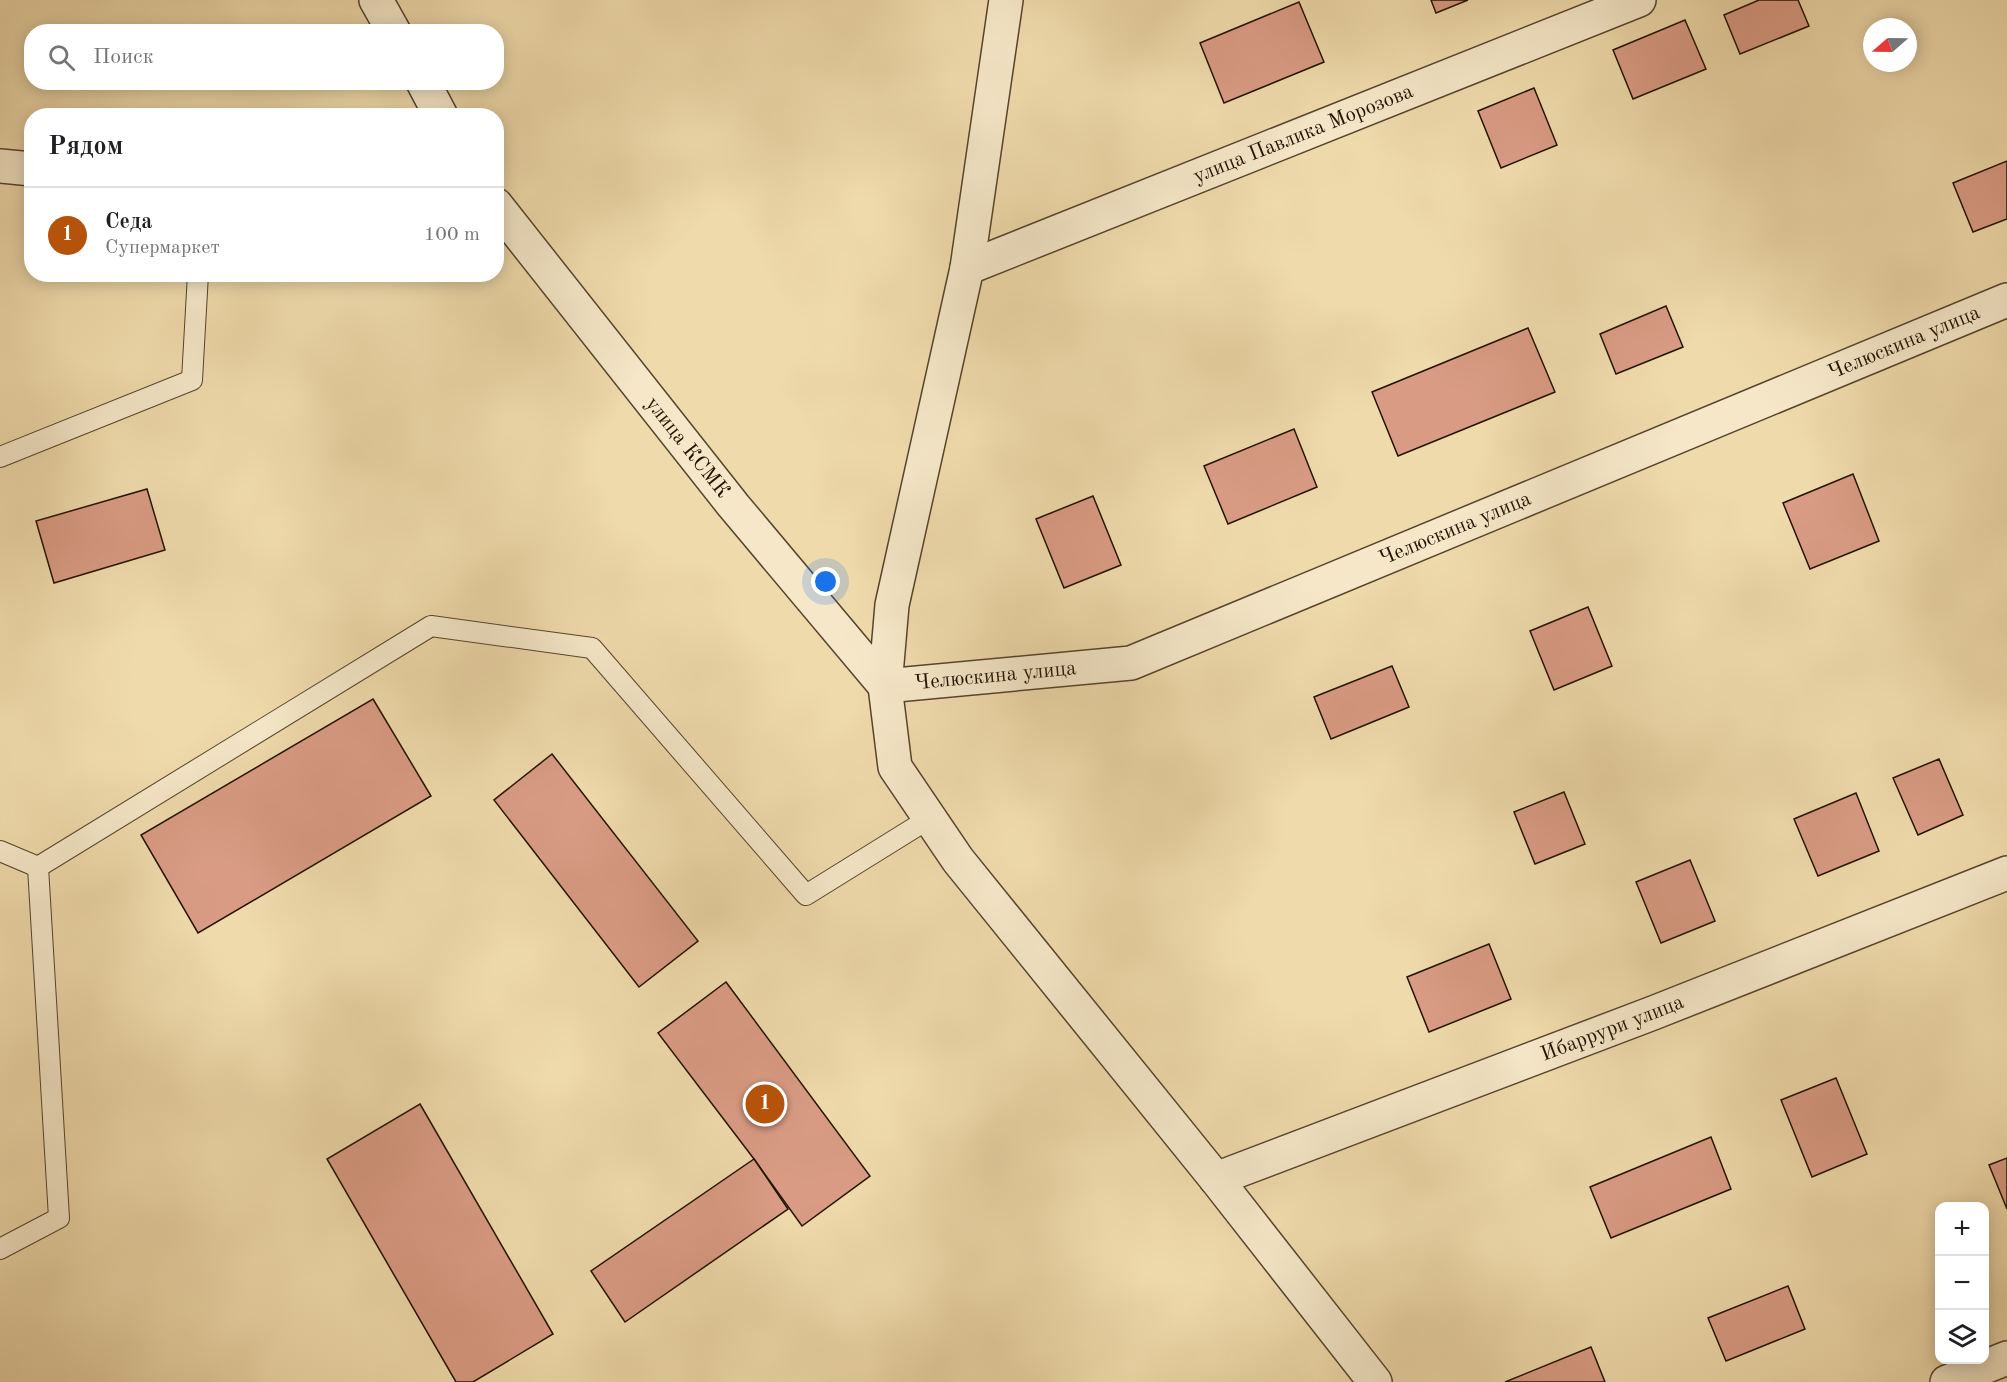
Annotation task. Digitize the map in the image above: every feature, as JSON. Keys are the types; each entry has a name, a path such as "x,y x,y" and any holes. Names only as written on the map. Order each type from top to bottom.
{"street":[{"path":"376,0 390,24"},
{"path":"1006,0 967,268 892,604 885,686 895,767 958,860 1216,1179 1375,1382"},
{"name":"улица Павлика Морозова","path":"967,268 1639,0"},
{"path":"427,90 437,108"},
{"path":"0,166 24,168"},
{"name":"улица КСМК","path":"504,216 734,505 885,686"},
{"name":"Челюскина улица","path":"885,686 1131,663 2007,300"},
{"name":"Ибаррури улица","path":"1216,1179 1653,1013 2007,873"},
{"path":"1947,1382 2007,1358"}],"lane":[{"path":"0,457 192,380 198,282"},
{"path":"38,867 431,626 592,648 806,895 930,818"},
{"path":"0,851 38,867"},
{"path":"0,1248 59,1218 38,867"}],"building":[{"path":"1431,0 1468,0 1436,13"},
{"path":"1759,0 1798,0 1809,26 1740,54 1724,15"},
{"path":"1299,2 1324,62 1224,103 1200,43"},
{"path":"1685,20 1706,69 1633,99 1613,50"},
{"path":"1534,88 1557,145 1501,168 1478,111"},
{"path":"2007,161 2007,219 1973,232 1953,183"},
{"path":"1666,306 1683,347 1616,374 1600,334"},
{"path":"1528,328 1555,392 1398,456 1372,392"},
{"path":"1294,429 1317,487 1228,524 1204,466"},
{"path":"1853,474 1879,541 1810,569 1783,503"},
{"path":"147,489 165,550 54,583 36,521"},
{"path":"1093,496 1121,565 1064,588 1036,519"},
{"path":"1588,607 1612,666 1554,690 1530,631"},
{"path":"1392,666 1409,707 1331,739 1314,697"},
{"path":"373,699 431,796 198,933 141,835"},
{"path":"552,754 698,941 639,987 494,800"},
{"path":"1939,759 1963,815 1918,835 1893,778"},
{"path":"1564,792 1585,844 1535,864 1514,812"},
{"path":"1856,793 1879,851 1818,876 1794,819"},
{"path":"1690,860 1715,921 1661,943 1636,882"},
{"path":"1489,944 1511,999 1429,1032 1407,977"},
{"path":"726,982 870,1176 802,1226 658,1033"},
{"path":"1836,1078 1867,1154 1812,1177 1781,1100"},
{"path":"420,1104 553,1334 473,1382 456,1382 327,1159"},
{"path":"1711,1137 1731,1189 1611,1238 1590,1187"},
{"path":"2007,1158 2007,1209 1989,1165"},
{"path":"754,1159 788,1209 625,1322 591,1271"},
{"path":"1788,1286 1805,1329 1726,1361 1708,1318"},
{"path":"1591,1347 1605,1382 1505,1382"}],"place":[{"name":"Седа","path":"765,1104"}]}
